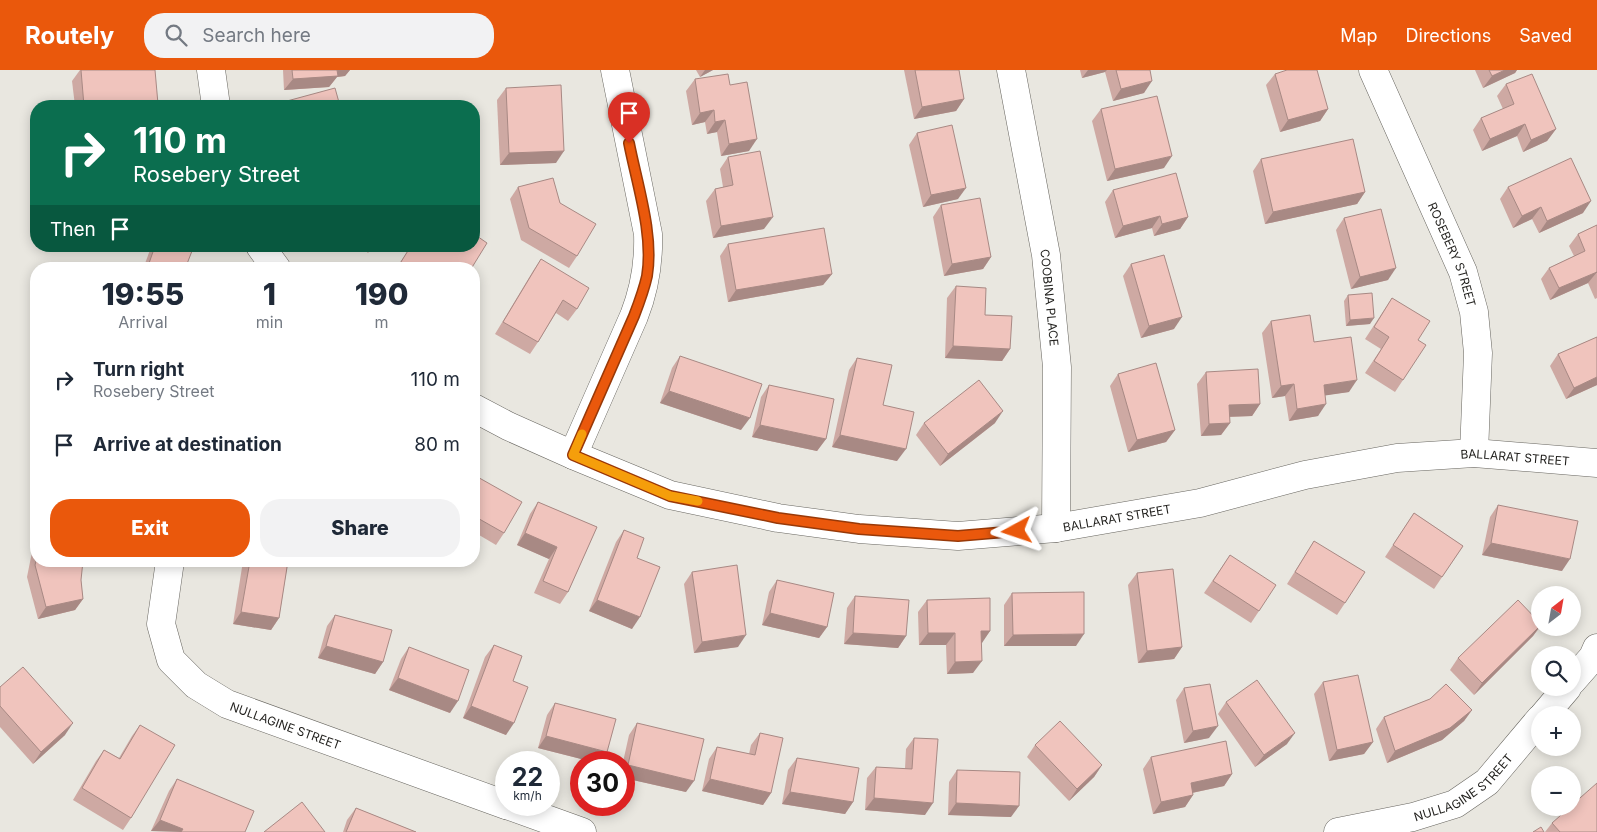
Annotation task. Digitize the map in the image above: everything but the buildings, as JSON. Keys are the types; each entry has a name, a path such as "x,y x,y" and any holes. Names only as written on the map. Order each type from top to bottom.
{"street":[{"path":"211,70 215,100"},
{"path":"573,455 634,316 647,276 648,234 615,70"},
{"name":"COOBINA PLACE","path":"1011,70 1046,255 1056,358 1056,528"},
{"name":"ROSEBERY STREET","path":"1373,70 1463,272 1474,312 1478,353 1474,452"},
{"name":"BALLARAT STREET","path":"480,411 508,426 670,496 778,518 859,529 958,536 1056,528 1200,503 1305,475 1397,458 1474,452 1597,463"},
{"name":"NULLAGINE STREET","path":"169,567 160,624 171,660 196,685 227,704 495,801"},
{"path":"1581,670 1597,648"},
{"path":"1552,706 1560,696"},
{"name":"NULLAGINE STREET","path":"1338,832 1413,817 1455,804 1487,782 1531,730"},
{"name":"NULLAGINE STREET","path":"538,816 582,832"}],"slow traffic":[{"path":"582,434 573,455 670,496 698,501"}],"route":[{"path":"629,143 648,234 647,276 634,316 573,455 670,496 778,518 859,529 958,536 1017,531"}]}
